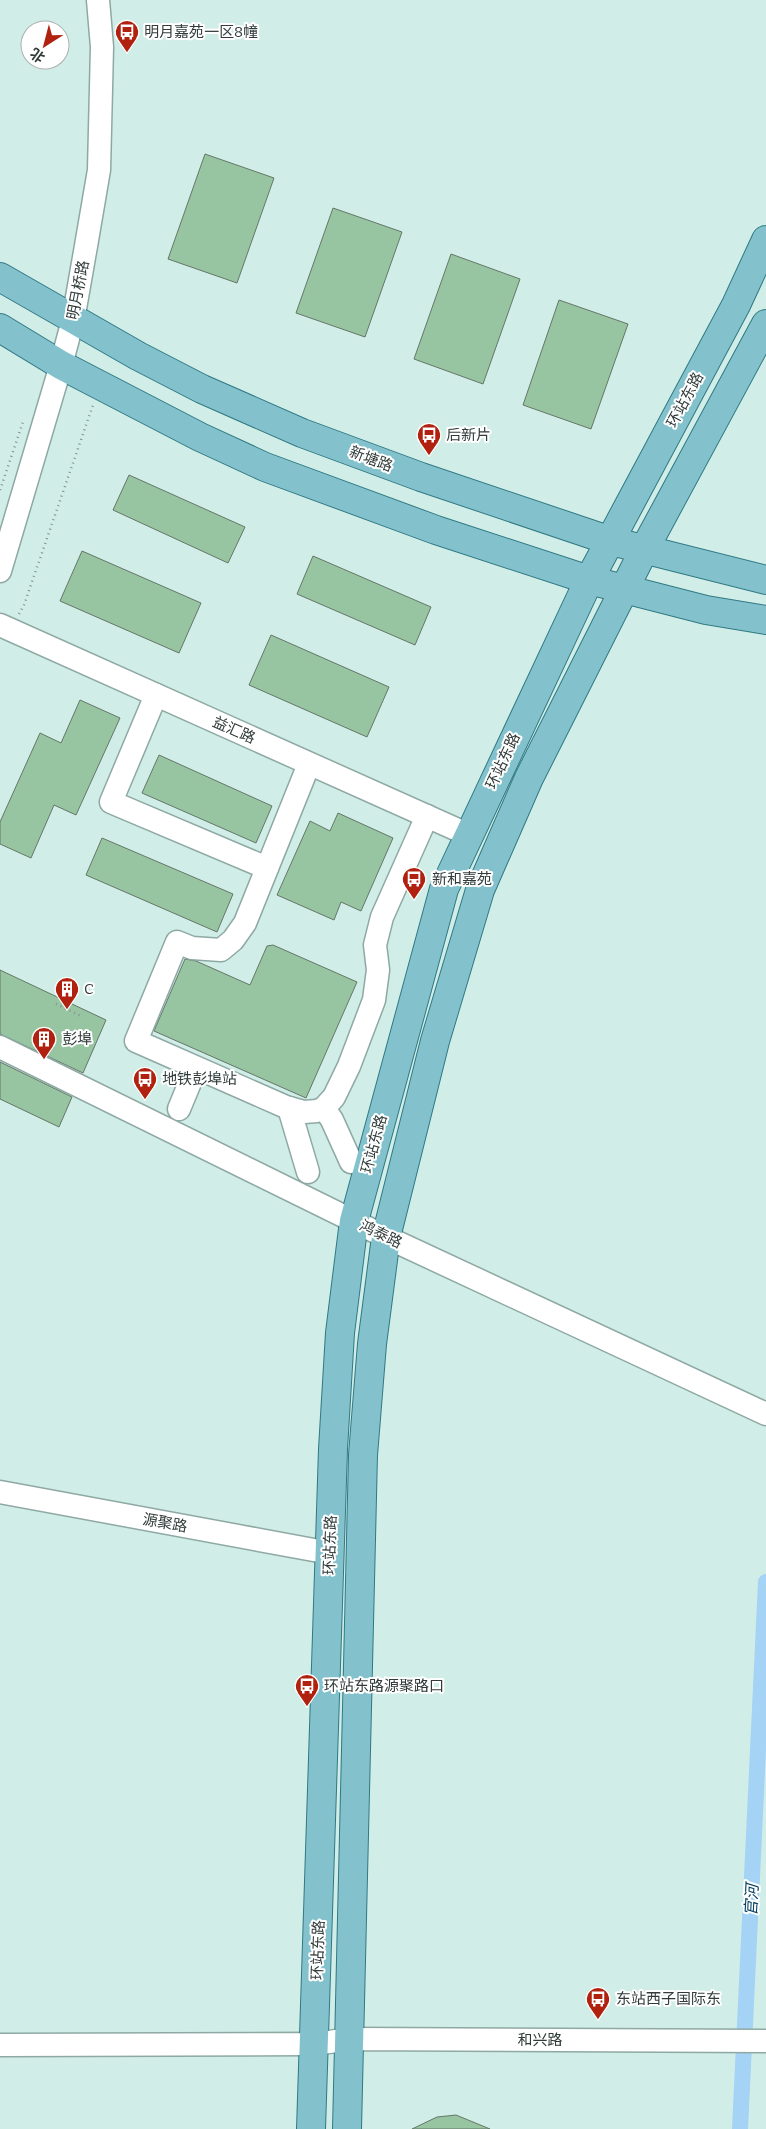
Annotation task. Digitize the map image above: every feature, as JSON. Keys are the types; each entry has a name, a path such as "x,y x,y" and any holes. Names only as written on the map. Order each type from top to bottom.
{"main road":[{"name":"环站东路","path":"311,2129 333,1450 340,1333 354,1221 444,888 589,580 736,305 766,240"},
{"name":"新塘路","path":"0,277 73,320 202,389 302,433 421,477 611,541 766,580"},
{"name":"环站东路","path":"347,2129 363,1455 372,1344 386,1237 435,1041 480,890 528,778 644,550 766,324"},
{"path":"0,328 61,365 200,437 266,467 436,530 589,580 706,610 766,630"},
{"path":"738,572 766,574"},
{"path":"706,610 766,620"}],"street":[{"name":"明月桥路","path":"0,571 73,320 99,170 102,47 98,0"},
{"name":"益汇路","path":"5,627 469,835"},
{"path":"156,695 111,802 267,868"},
{"path":"309,764 244,923 233,940 221,950 192,948 177,942 136,1041 289,1108 304,1112 317,1111 324,1108 334,1098 349,1066 374,1000 378,970 375,945 382,917 426,816"},
{"name":"鸿泰路","path":"0,1047 386,1237 766,1414"},
{"path":"179,1109 196,1068"},
{"path":"289,1108 308,1172"},
{"path":"324,1108 332,1120 351,1162"},
{"name":"源聚路","path":"0,1492 330,1553"},
{"name":"和兴路","path":"0,2045 315,2044 350,2039 766,2041"}],"path":[{"path":"5,627 24,605 100,384"},
{"path":"56,1004 83,1018"}],"building":[{"path":"205,154 274,178 237,283 168,259"},
{"path":"333,208 402,232 365,337 296,313"},
{"path":"451,254 520,279 483,384 414,359"},
{"path":"559,300 628,324 591,429 523,405"},
{"path":"129,475 245,527 228,563 113,510"},
{"path":"82,551 201,603 179,653 60,601"},
{"path":"313,556 431,607 415,645 297,594"},
{"path":"271,635 389,687 367,737 249,685"},
{"path":"80,700 120,718 76,815 54,805 31,858 0,844 0,822 40,733 61,743"},
{"path":"159,755 272,806 256,843 142,793"},
{"path":"338,813 393,838 361,911 341,902 334,920 277,895 310,821 330,831"},
{"path":"102,838 233,894 217,932 86,875"},
{"path":"273,945 357,982 306,1098 154,1031 185,959 196,961 250,985 267,946"},
{"path":"0,970 106,1020 83,1073 0,1034"},
{"path":"0,1062 72,1097 59,1127 0,1099"},
{"path":"456,2115 490,2129 412,2129 437,2117"}],"waterway":[{"name":"官河","path":"740,2129 766,1582"}],"place":[{"name":"明月嘉苑一区8幢","path":"127,53"},
{"name":"后新片","path":"429,456"},
{"name":"新和嘉苑","path":"414,900"},
{"name":"C","path":"67,1010"},
{"name":"彭埠","path":"44,1060"},
{"name":"地铁彭埠站","path":"145,1100"},
{"name":"环站东路源聚路口","path":"307,1707"},
{"name":"东站西子国际东","path":"598,2020"}]}
